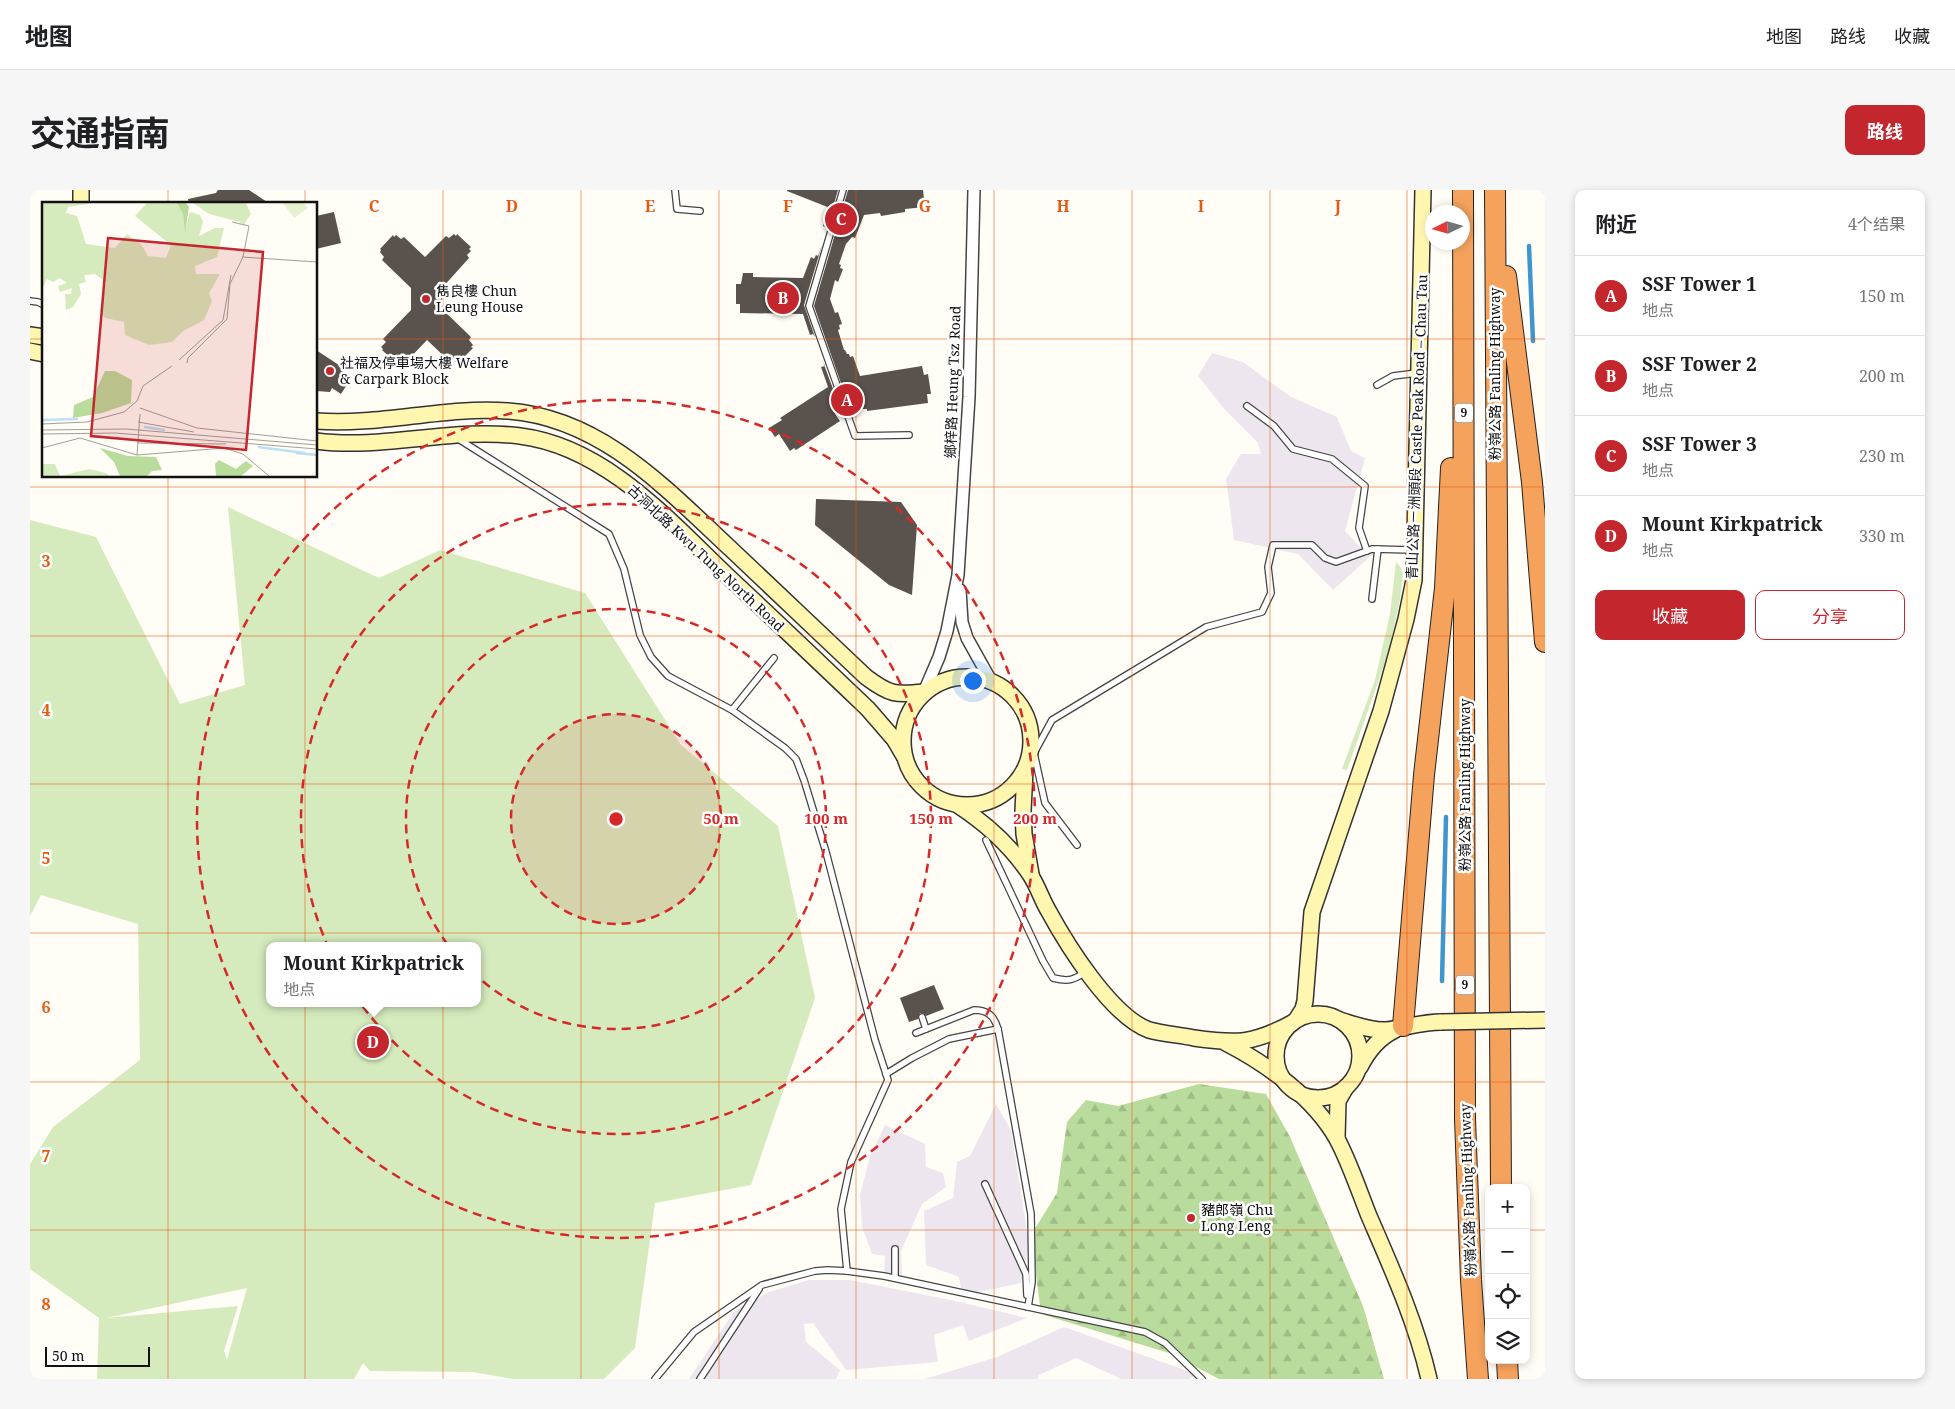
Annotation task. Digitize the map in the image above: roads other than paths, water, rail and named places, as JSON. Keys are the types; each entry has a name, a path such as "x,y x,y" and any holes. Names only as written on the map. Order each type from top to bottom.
{"highway":[{"name":"粉嶺公路 Fanling Highway","path":"1463,190 1463,205"},
{"name":"粉嶺公路 Fanling Highway","path":"1495,190 1501,1184"},
{"path":"1495,190 1532,482 1545,642"},
{"path":"1403,1026 1424,775 1445,588 1462,250"},
{"name":"粉嶺公路 Fanling Highway","path":"1463,250 1465,1119 1471,1280 1478,1379"},
{"path":"1507,1364 1508,1379"}],"main road":[{"name":"青山公路－洲頭段 Castle Peak Road – Chau Tau","path":"1308,969 1312,912 1387,693 1414,580 1423,190"},
{"name":"古洞北路 Kwu Tung North Road","path":"318,421 365,422 457,412 509,411 536,414 561,421 612,446 664,487 883,690 899,694 924,692"},
{"name":"古洞北路 Kwu Tung North Road","path":"318,443 373,444 460,435 493,434 520,436 546,441 573,451 592,461 614,475 657,510 861,702 882,724 904,756"},
{"name":"古洞北路 Kwu Tung North Road","path":"1032,878 1024,834 1023,811 1025,768 1030,751 1028,722 1018,702 1010,693 991,681 974,677 957,677 940,682 924,692 912,706 905,722 902,739 904,756 909,771 924,789 944,802 959,806 996,833 1032,878 1061,935 1087,971 1128,1016 1149,1030 1223,1042 1255,1040 1270,1035 1303,1016 1317,1013 1337,1018"},
{"name":"古洞北路 Kwu Tung North Road","path":"959,806 982,804 1003,794 1016,782 1025,768"},
{"path":"1308,969 1308,988 1319,1008 1337,1018 1372,1029 1385,1030 1427,1022 1537,1020 1545,1025"},
{"path":"1308,969 1303,1009 1283,1033 1277,1046 1276,1060 1280,1074 1288,1085 1300,1094 1336,1138 1405,1302 1429,1379"},
{"path":"1337,1018 1352,1031 1359,1043 1358,1071"},
{"path":"1537,1020 1545,1029"},
{"path":"1300,1094 1313,1098 1327,1097 1340,1092 1351,1083 1368,1052 1385,1035 1403,1026"},
{"name":"古洞北路 Kwu Tung North Road","path":"1223,1042 1270,1069 1300,1094"},
{"path":"1336,1138 1338,1101 1346,1087"}],"street":[{"name":"鄉梓路 Heung Tsz Road","path":"924,692 939,657 947,631 958,575 969,397 974,190"},
{"name":"鄉梓路 Heung Tsz Road","path":"958,575 962,622 971,646 991,681"}],"lane":[{"path":"675,190 677,209 700,211"},
{"path":"843,190 809,306 854,436 909,435"},
{"path":"30,301 42,305"},
{"path":"1377,385 1393,376 1419,373"},
{"path":"1247,406 1274,426 1293,449 1332,459 1365,486 1359,528 1367,551"},
{"path":"318,443 367,449 458,439 472,446 609,534 624,569 640,635 651,657 668,676 732,710 785,748 796,759 826,852 875,1040 888,1080 851,1162 841,1209 847,1271"},
{"path":"1077,845 1045,803 1034,752 1052,720 1206,627 1262,612 1271,593 1268,567 1273,545 1312,545 1325,558 1336,562 1378,549 1415,550"},
{"path":"1372,599 1378,549"},
{"path":"732,710 774,658"},
{"path":"986,840 1043,961 1054,978 1066,981 1079,977 1087,971"},
{"path":"916,1033 974,1010 983,1010 991,1014 998,1029 1032,1214 1032,1282 1028,1307"},
{"path":"922,1017 926,1029"},
{"path":"886,1074 949,1039 998,1029"},
{"path":"986,1184 1026,1274 1028,1307"},
{"path":"895,1249 895,1278"},
{"path":"655,1379 694,1332 762,1285 815,1271 828,1270 895,1278 1145,1332 1165,1343 1202,1379"},
{"path":"700,1379 762,1285"}],"waterway":[{"path":"1529,246 1533,341"},
{"path":"1442,981 1446,817"}],"place":[{"name":"SSF Tower 3","path":"841,219"},
{"name":"SSF Tower 2","path":"783,298"},
{"name":"雋良樓 Chun Leung House","path":"426,299"},
{"name":"社福及停車場大樓 Welfare & Carpark Block","path":"330,371"},
{"name":"SSF Tower 1","path":"847,400"},
{"name":"Mount Kirkpatrick","path":"373,1042"},
{"name":"豬郎嶺 Chu Long Leng","path":"1191,1218"}]}
